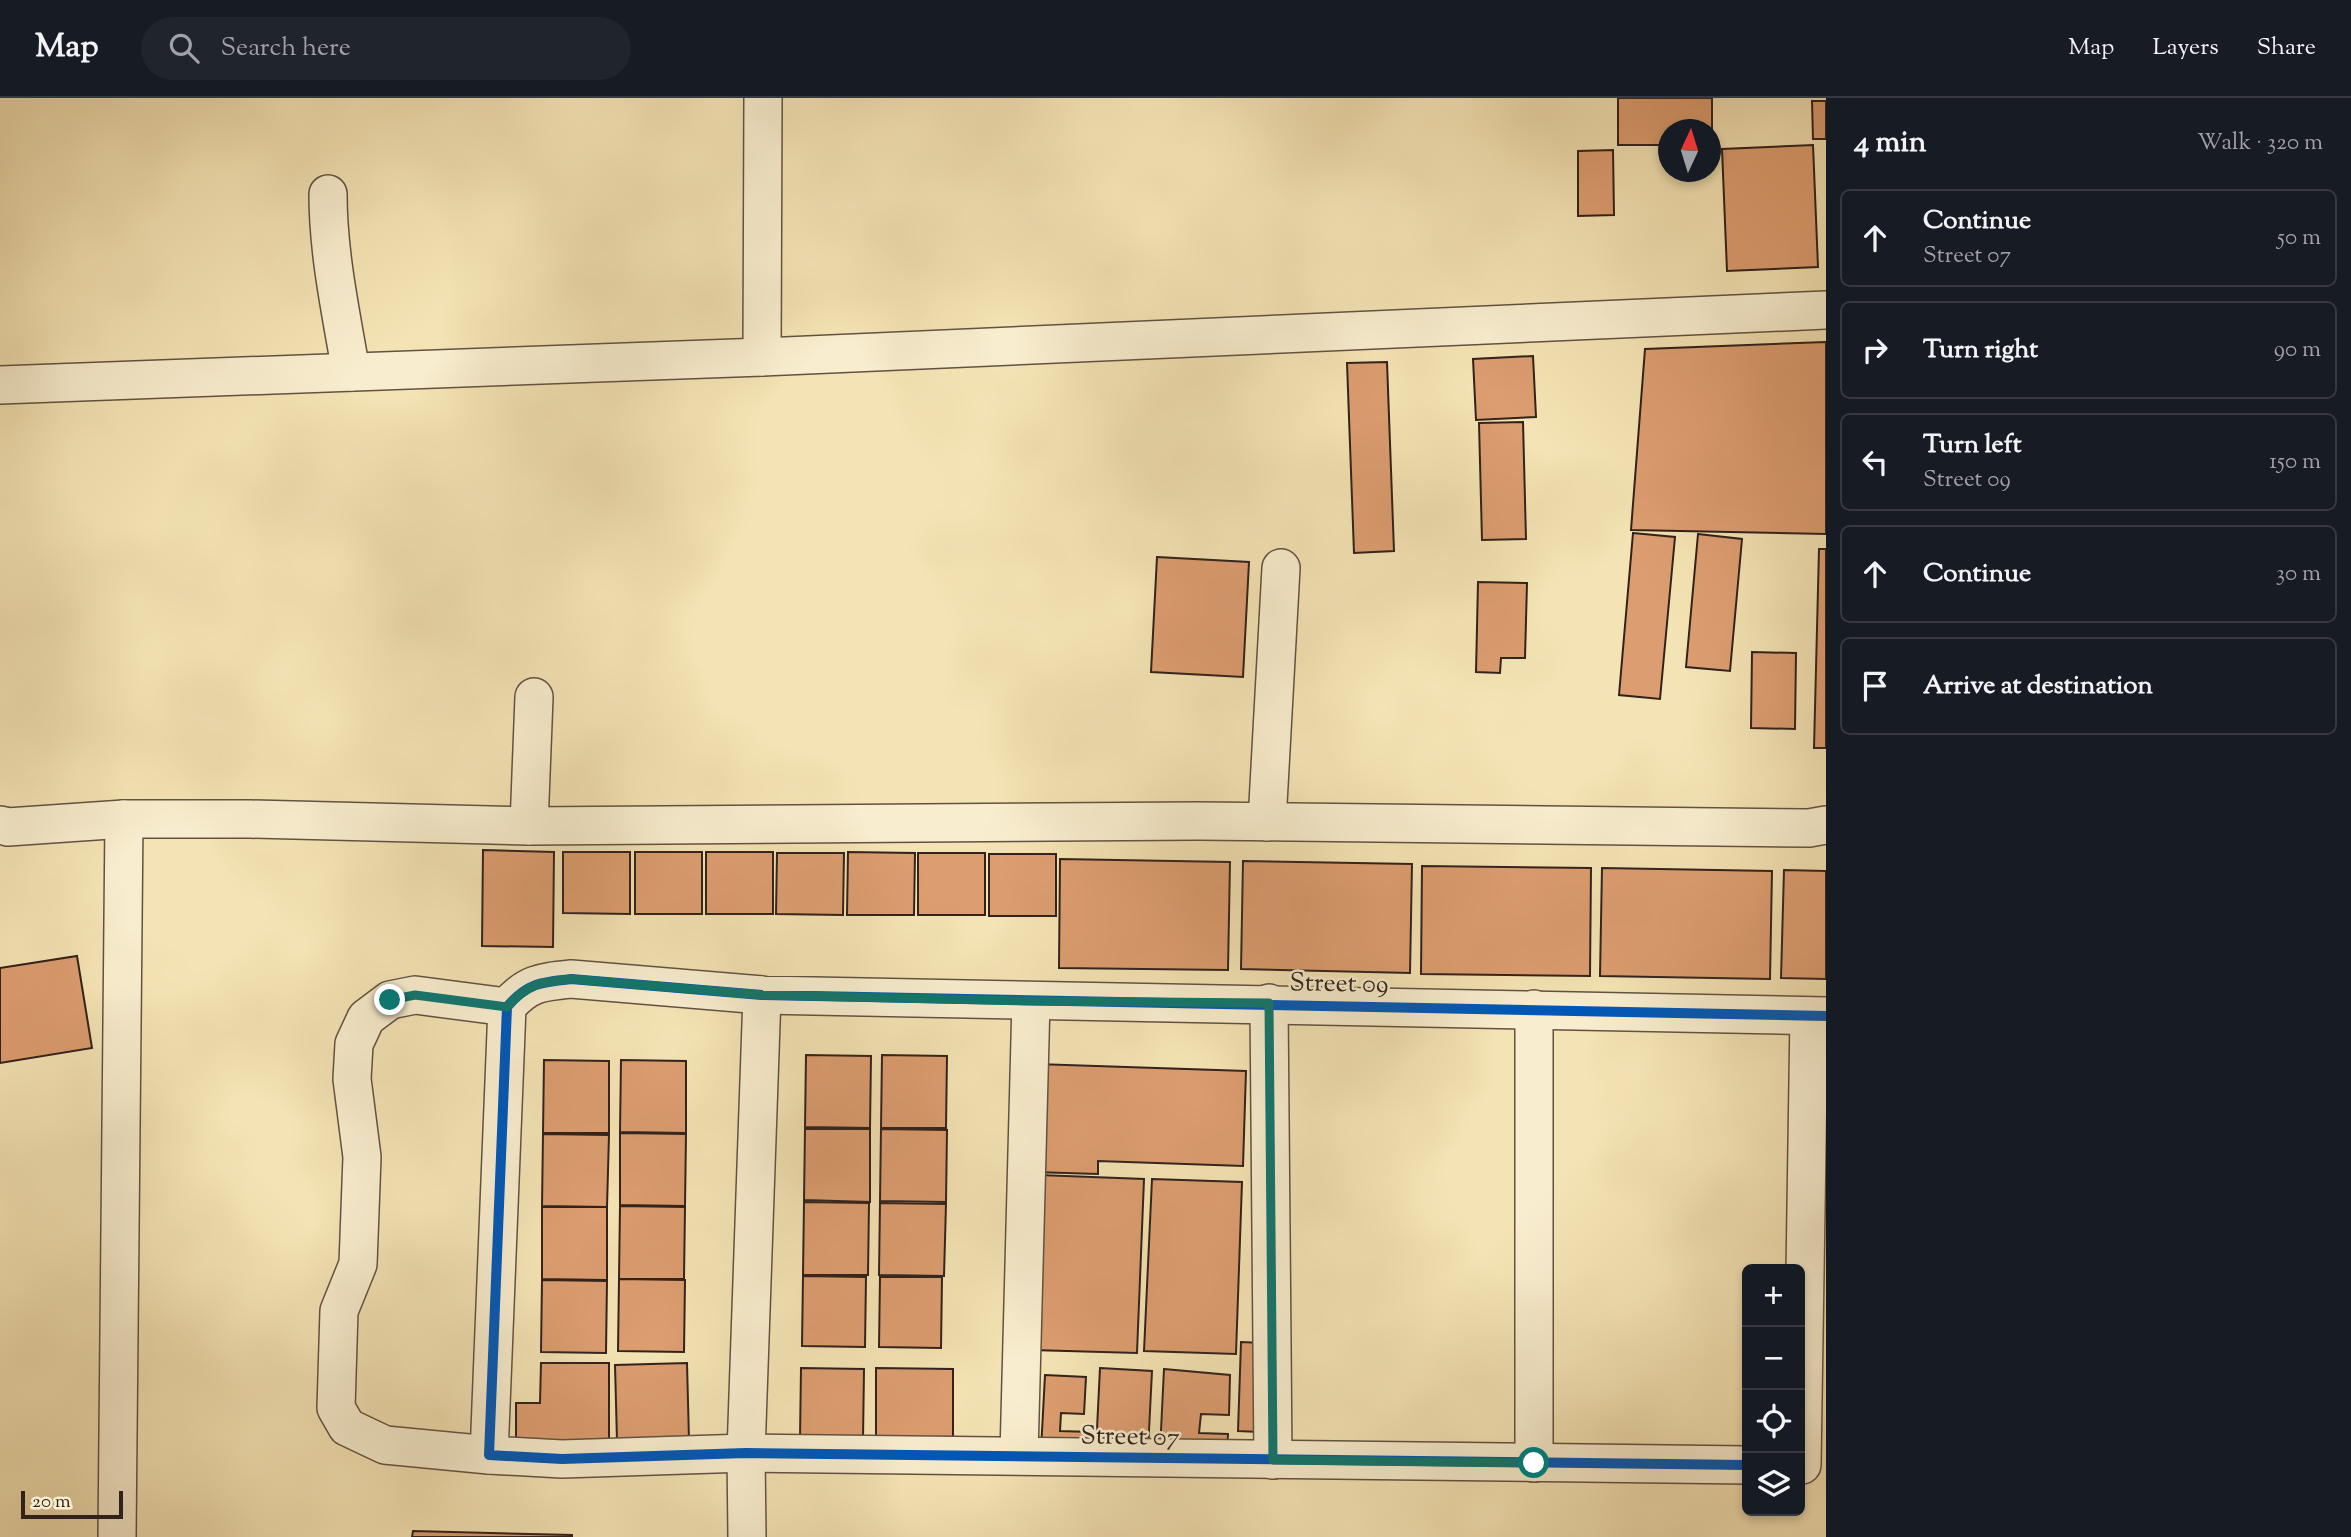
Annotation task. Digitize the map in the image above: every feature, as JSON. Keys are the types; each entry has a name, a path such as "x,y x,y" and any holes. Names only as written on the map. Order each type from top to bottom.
{"street":[{"path":"762,357 763,98"},
{"path":"328,194 328,222 336,284 351,372"},
{"path":"0,386 762,357 1826,310"},
{"path":"1268,822 1281,568"},
{"path":"529,826 534,697"},
{"path":"0,825 8,827 124,819 250,819 529,826 1268,822 1809,828 1826,825"},
{"path":"117,1537 124,819"},
{"name":"Street 09","path":"513,1000 540,982 571,979 762,995 1818,1016"},
{"name":"Street 07","path":"513,1000 415,995 390,1000 366,1018 354,1044 353,1067 362,1157 358,1264 339,1311 336,1408 347,1427 385,1445 562,1459 746,1453 1742,1465"},
{"path":"747,1537 746,1453 762,995"},
{"path":"501,1456 513,1000"},
{"path":"1019,1455 1031,1001"},
{"path":"1269,1003 1273,1460"},
{"path":"1534,1009 1534,1463"},
{"path":"1809,1465 1818,1016"}],"building":[{"path":"1618,98 1712,98 1712,119 1658,119 1658,145 1618,145"},
{"path":"1812,101 1826,101 1826,139 1813,139"},
{"path":"1813,145 1818,267 1727,271 1722,149"},
{"path":"1613,150 1614,215 1578,216 1578,151"},
{"path":"1826,342 1826,534 1631,530 1645,349"},
{"path":"1533,356 1536,417 1476,420 1473,359"},
{"path":"1387,362 1394,551 1354,553 1347,363"},
{"path":"1523,422 1526,539 1482,540 1479,423"},
{"path":"1633,533 1675,537 1660,699 1619,695"},
{"path":"1698,534 1742,539 1730,671 1686,667"},
{"path":"1819,549 1826,549 1826,748 1814,748"},
{"path":"1157,557 1249,562 1243,677 1151,672"},
{"path":"1478,582 1527,583 1525,658 1501,658 1500,673 1476,672"},
{"path":"1752,652 1796,653 1795,729 1751,728"},
{"path":"483,850 554,852 553,947 482,946"},
{"path":"563,852 630,852 630,914 563,913"},
{"path":"635,852 702,852 702,914 635,914"},
{"path":"706,852 773,852 773,914 706,914"},
{"path":"848,852 915,853 914,915 847,915"},
{"path":"777,853 844,853 843,915 776,914"},
{"path":"918,853 985,853 985,915 918,915"},
{"path":"989,854 1056,854 1056,916 989,916"},
{"path":"1060,859 1230,862 1228,970 1059,968"},
{"path":"1243,861 1412,864 1410,973 1241,969"},
{"path":"1422,866 1591,868 1590,976 1421,974"},
{"path":"1602,868 1772,871 1770,979 1600,976"},
{"path":"1784,870 1826,871 1826,979 1781,978"},
{"path":"77,956 92,1048 0,1063 0,968"},
{"path":"806,1055 871,1056 870,1128 805,1127"},
{"path":"882,1055 947,1056 946,1128 881,1128"},
{"path":"544,1060 609,1061 609,1133 543,1133"},
{"path":"621,1060 686,1061 686,1133 620,1132"},
{"path":"1036,1064 1246,1071 1243,1166 1098,1161 1098,1174 1033,1172"},
{"path":"805,1129 870,1129 870,1202 804,1200"},
{"path":"881,1129 947,1130 946,1202 880,1201"},
{"path":"620,1133 686,1134 685,1206 620,1205"},
{"path":"543,1134 609,1135 607,1207 542,1206"},
{"path":"1039,1175 1144,1179 1137,1353 1032,1350"},
{"path":"1152,1179 1242,1182 1236,1354 1144,1351"},
{"path":"804,1202 869,1203 868,1275 803,1275"},
{"path":"880,1203 946,1204 944,1276 879,1275"},
{"path":"620,1206 685,1207 684,1279 619,1279"},
{"path":"542,1207 607,1207 607,1280 542,1279"},
{"path":"803,1276 866,1277 865,1347 802,1346"},
{"path":"880,1277 942,1277 941,1348 879,1347"},
{"path":"619,1279 685,1280 684,1352 618,1351"},
{"path":"542,1280 607,1281 606,1353 541,1352"},
{"path":"1241,1342 1262,1343 1259,1432 1238,1431"},
{"path":"541,1363 609,1363 609,1441 516,1441 516,1403 540,1403"},
{"path":"687,1363 689,1440 617,1441 615,1365"},
{"path":"801,1368 864,1369 863,1440 800,1439"},
{"path":"876,1368 953,1369 953,1441 876,1440"},
{"path":"1100,1368 1152,1371 1148,1451 1096,1449"},
{"path":"1164,1369 1230,1375 1229,1415 1201,1414 1199,1433 1228,1434 1227,1455 1160,1451"},
{"path":"1045,1375 1086,1377 1084,1414 1061,1413 1060,1431 1092,1432 1092,1453 1041,1450"},
{"path":"413,1531 572,1535 572,1537 412,1537"}],"cycle path":[{"path":"1742,1465 746,1453 562,1459 489,1455 507,1007 528,988 551,981 571,979 762,995 1826,1016"}],"route":[{"path":"390,1000 415,995 507,1007 518,993 540,982 571,979 762,995 1269,1003 1273,1460 1534,1463"}]}
